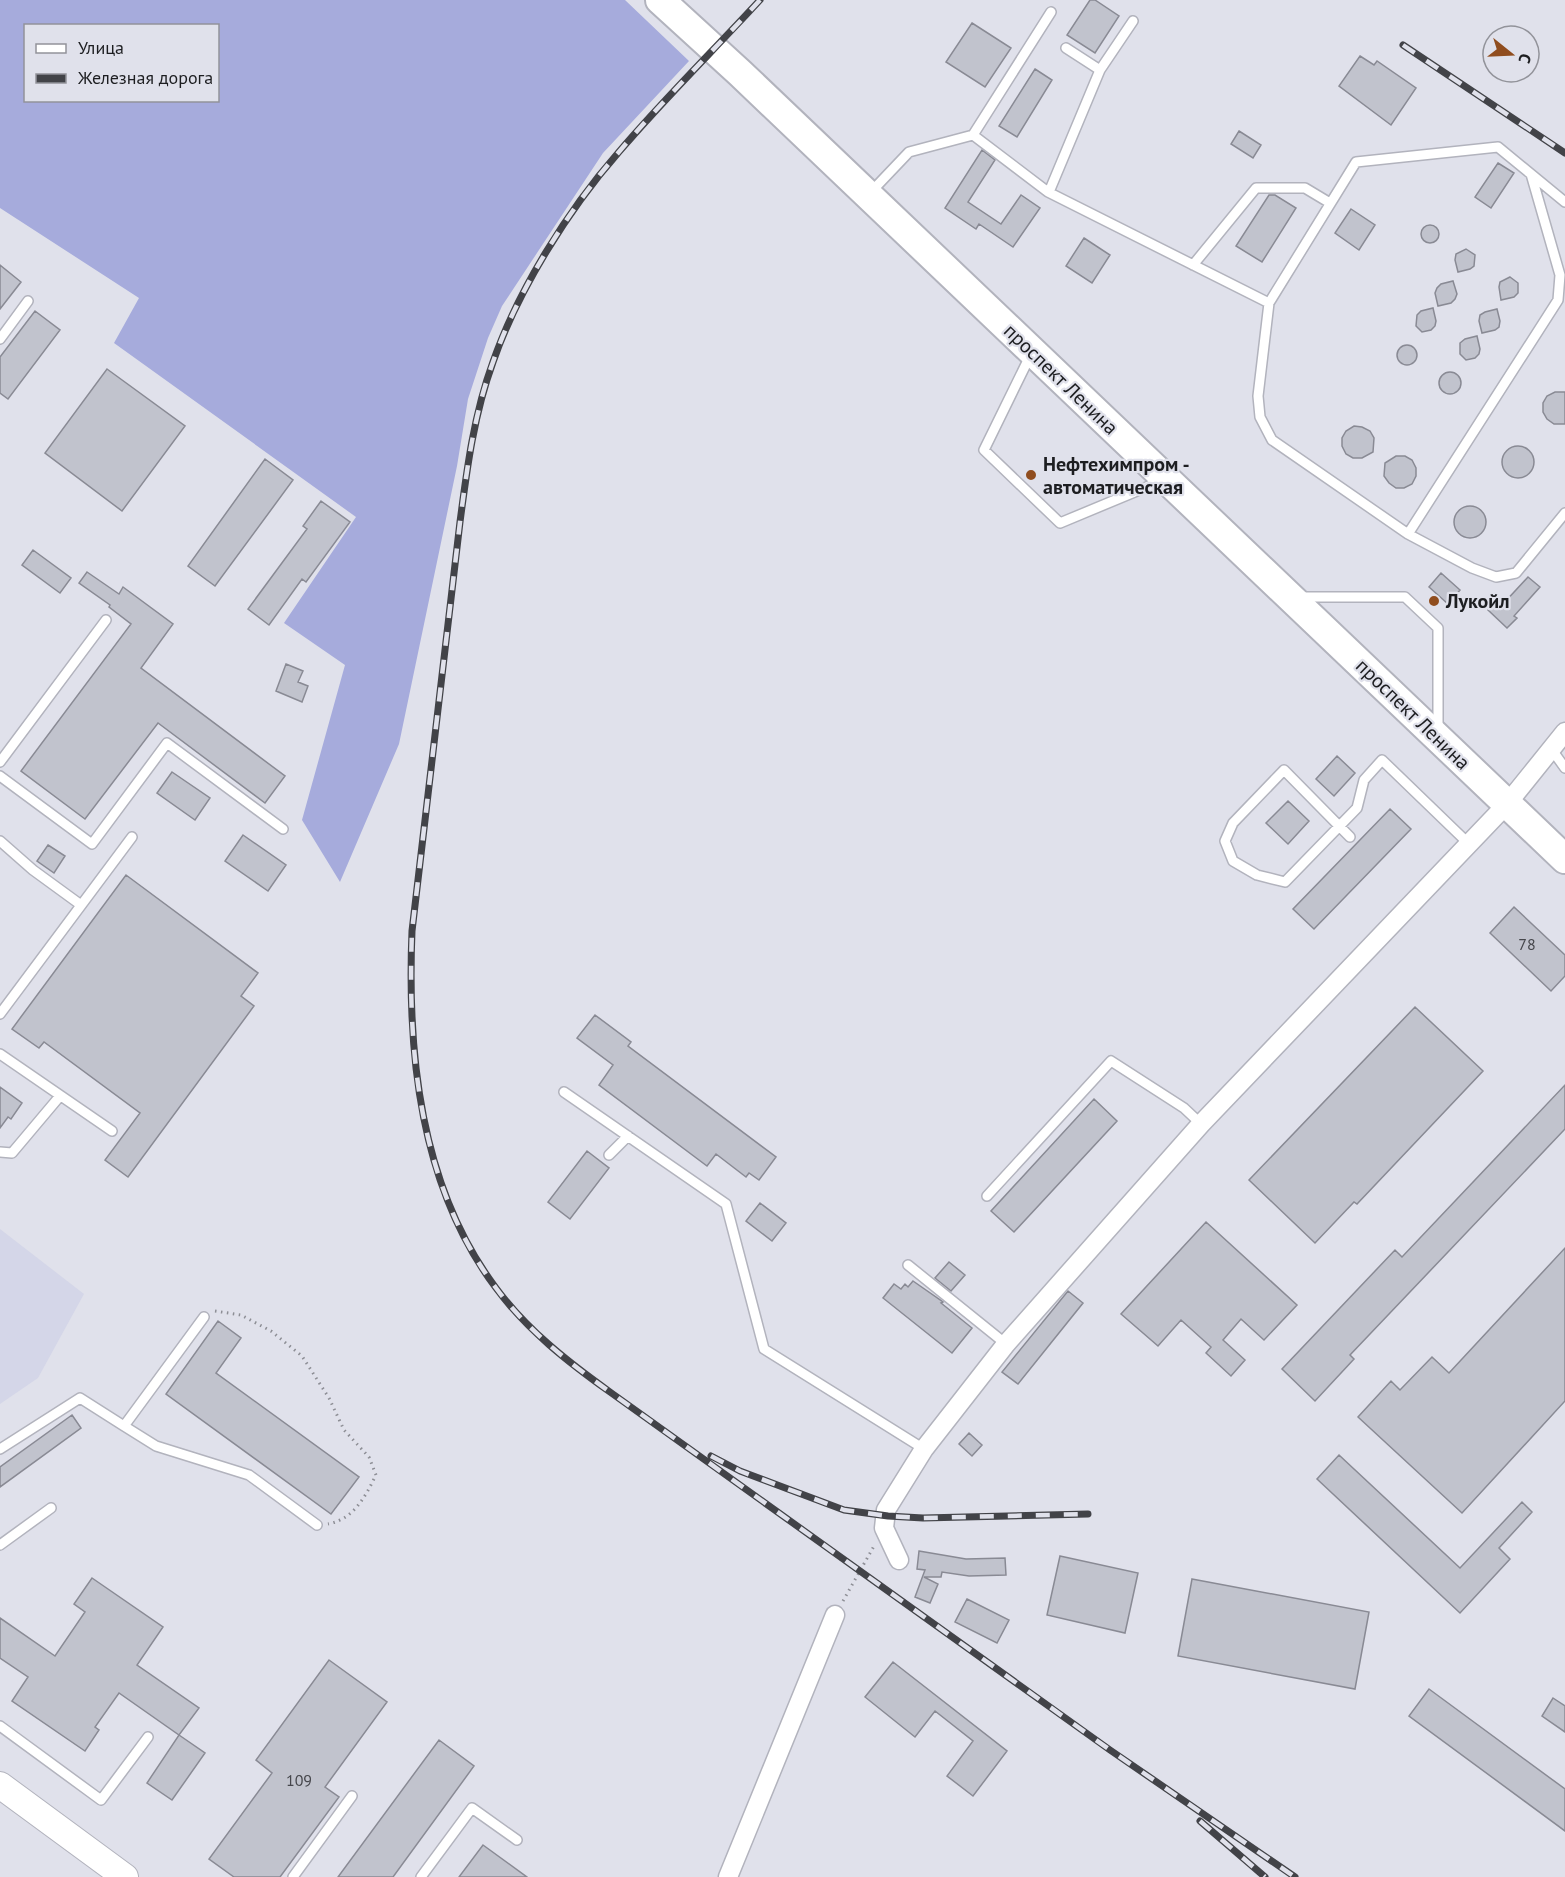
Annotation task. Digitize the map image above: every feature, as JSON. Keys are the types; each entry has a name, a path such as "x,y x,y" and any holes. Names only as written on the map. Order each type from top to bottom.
{"main road":[{"name":"проспект Ленина","path":"660,0 740,73 1565,859"},
{"path":"0,1785 125,1877"}],"street":[{"path":"899,1560 884,1528 886,1510 924,1449 961,1407 1006,1344 1201,1124 1508,804 1565,732"},
{"path":"728,1877 835,1615"}],"lane":[{"path":"868,195 909,152 974,135 1051,12"},
{"path":"1049,192 1100,70 1133,21"},
{"path":"1066,48 1100,70"},
{"path":"974,135 1049,192 1269,303"},
{"path":"1565,202 1498,147 1356,162 1269,303 1258,396 1260,417 1272,440 1408,534 1472,568 1496,577 1516,573 1565,513"},
{"path":"1408,534 1558,300 1560,275 1532,174"},
{"path":"1194,265 1256,188 1305,188 1330,203"},
{"path":"0,339 28,301"},
{"path":"1032,352 984,450 1059,523 1166,479"},
{"path":"1290,597 1405,597 1430,620 1438,628 1438,738"},
{"path":"0,762 106,620"},
{"path":"0,776 92,844 167,743 283,830"},
{"path":"1552,750 1565,768"},
{"path":"1350,837 1340,826 1284,770 1233,823 1225,841 1233,861 1257,874 1285,882 1340,826 1357,808 1364,780 1382,760 1469,844"},
{"path":"0,1014 132,837"},
{"path":"0,841 33,870 81,905"},
{"path":"0,1054 112,1131"},
{"path":"987,1196 1112,1061 1184,1108 1201,1124"},
{"path":"564,1092 726,1204 764,1349 924,1449"},
{"path":"0,1152 12,1153 60,1096"},
{"path":"609,1155 628,1136"},
{"path":"908,1265 1006,1344"},
{"path":"124,1426 204,1317"},
{"path":"0,1449 80,1398 156,1446 249,1475 317,1525"},
{"path":"0,1545 51,1508"},
{"path":"0,1726 101,1800 148,1737"},
{"path":"293,1877 352,1796"},
{"path":"422,1877 472,1808 517,1840"}],"path":[{"path":"204,1317 211,1310 241,1315 272,1331 302,1356 329,1398 345,1430 369,1457 376,1475 364,1499 345,1519 317,1525"},
{"path":"835,1615 884,1528"}],"shaded area":[{"path":"0,0 625,0 689,61 603,153 502,306 488,338 468,399 457,466 399,744 340,882 302,820 345,665 284,623 356,517 114,343 139,298 0,208"},
{"path":"0,1229 84,1294 38,1378 0,1404"}],"building":[{"path":"1090,0 1095,0 1119,16 1095,53 1067,35"},
{"path":"972,23 1011,48 985,87 946,62"},
{"path":"1360,56 1374,65 1377,61 1416,88 1391,125 1339,86"},
{"path":"1035,69 1052,80 1017,137 999,126"},
{"path":"1239,131 1261,145 1253,158 1231,144"},
{"path":"982,150 995,160 968,202 1001,224 1021,195 1040,208 1013,247 979,224 976,229 945,208"},
{"path":"1498,163 1514,173 1491,208 1475,197"},
{"path":"1269,195 1275,195 1296,208 1262,262 1236,246"},
{"path":"1351,209 1375,225 1359,250 1335,233"},
{"path":"1430,225 1436,228 1439,234 1436,240 1430,243 1424,240 1421,234 1424,228"},
{"path":"1084,238 1110,255 1092,283 1066,266"},
{"path":"1466,249 1475,255 1474,266 1458,272 1456,254"},
{"path":"0,265 21,282 0,309"},
{"path":"1510,277 1518,283 1518,293 1514,297 1501,300 1500,282"},
{"path":"1453,281 1457,294 1455,299 1451,303 1438,306 1435,293 1437,288 1441,284"},
{"path":"1433,308 1435,326 1431,330 1422,332 1416,326 1417,315 1421,311"},
{"path":"1497,309 1499,327 1482,333 1480,315"},
{"path":"35,311 60,330 8,399 0,393 0,357"},
{"path":"1477,336 1479,354 1475,358 1466,360 1460,354 1460,343"},
{"path":"1403,345 1411,345 1417,351 1417,359 1411,365 1403,365 1397,359 1397,351"},
{"path":"107,369 185,426 122,511 45,453"},
{"path":"1450,372 1460,379 1461,383 1454,393 1450,394 1440,387 1439,383 1446,373"},
{"path":"1555,392 1565,392 1565,424 1554,424 1543,412 1543,403 1547,396"},
{"path":"1354,426 1370,431 1374,438 1373,452 1362,458 1353,458 1346,454 1342,446 1342,438 1346,431"},
{"path":"1518,446 1529,451 1534,462 1529,473 1518,478 1507,473 1502,462 1507,451"},
{"path":"1396,456 1405,456 1412,460 1416,468 1416,476 1412,484 1404,488 1396,488 1384,476 1385,463"},
{"path":"265,459 293,480 215,586 188,566"},
{"path":"321,501 350,522 306,582 302,579 269,625 248,609 307,529 303,526"},
{"path":"1470,506 1481,511 1486,522 1481,533 1470,538 1459,533 1454,522 1459,511"},
{"path":"33,550 71,578 60,593 22,565"},
{"path":"87,572 119,594 123,587 173,624 141,668 285,776 265,803 158,723 85,819 21,771 131,624 109,607 110,605 79,583"},
{"path":"1441,573 1460,590 1448,604 1429,587"},
{"path":"1528,577 1540,587 1514,616 1517,618 1507,628 1488,610 1498,600 1502,605"},
{"path":"286,664 303,671 298,682 308,686 302,702 276,691"},
{"path":"1337,756 1355,773 1334,796 1316,779"},
{"path":"172,772 210,798 195,820 157,793"},
{"path":"1288,801 1309,821 1288,844 1266,823"},
{"path":"1390,809 1411,829 1314,929 1293,909"},
{"path":"243,835 286,865 268,891 225,861"},
{"path":"48,845 65,856 54,873 37,861"},
{"path":"126,875 258,973 241,996 254,1006 128,1177 105,1160 140,1113 44,1042 39,1048 12,1029"},
{"path":"1514,907 1565,955 1565,976 1551,991 1490,933"},
{"path":"1415,1007 1483,1071 1357,1204 1354,1202 1315,1243 1249,1180"},
{"path":"595,1015 631,1042 628,1046 776,1157 759,1180 749,1173 746,1177 716,1154 707,1166 599,1085 613,1065 577,1038"},
{"path":"1565,1085 1565,1129 1350,1355 1354,1359 1315,1401 1282,1369 1395,1250 1402,1257"},
{"path":"0,1087 22,1103 11,1119 8,1117 0,1128"},
{"path":"1094,1099 1117,1121 1014,1232 991,1211"},
{"path":"587,1151 609,1168 570,1219 548,1202"},
{"path":"760,1203 786,1223 772,1241 746,1221"},
{"path":"1206,1222 1297,1305 1264,1340 1241,1319 1223,1340 1245,1360 1231,1376 1206,1353 1211,1347 1181,1320 1158,1346 1121,1314"},
{"path":"1565,1248 1565,1401 1462,1513 1358,1417 1391,1381 1400,1390 1432,1357 1449,1373"},
{"path":"949,1262 965,1275 951,1291 935,1278"},
{"path":"913,1281 943,1302 941,1303 972,1328 952,1353 883,1298 894,1284 901,1289 905,1284 908,1287"},
{"path":"1068,1291 1083,1303 1018,1384 1002,1372"},
{"path":"218,1321 241,1338 216,1373 359,1477 331,1514 166,1394"},
{"path":"72,1415 81,1428 0,1487 0,1467"},
{"path":"969,1433 982,1445 972,1456 959,1444"},
{"path":"1339,1455 1460,1568 1522,1502 1532,1512 1499,1548 1510,1559 1460,1613 1317,1479"},
{"path":"919,1551 966,1559 1005,1558 1006,1575 969,1576 942,1572 941,1577 924,1577 938,1584 930,1603 915,1597 925,1570 917,1569"},
{"path":"1060,1556 1138,1573 1125,1633 1047,1615"},
{"path":"92,1578 163,1627 137,1665 199,1708 179,1735 119,1693 95,1727 99,1730 85,1751 12,1701 28,1677 0,1658 0,1618 55,1656 85,1612 74,1604"},
{"path":"1192,1579 1369,1612 1355,1689 1178,1656"},
{"path":"967,1599 1009,1620 997,1643 955,1622"},
{"path":"329,1660 387,1702 325,1787 339,1797 280,1877 234,1877 209,1859 272,1773 256,1760"},
{"path":"893,1662 1007,1751 973,1796 947,1776 973,1741 935,1711 915,1737 865,1697"},
{"path":"1429,1689 1565,1789 1565,1831 1409,1716"},
{"path":"1553,1698 1565,1706 1565,1732 1542,1716"},
{"path":"179,1735 205,1753 172,1800 147,1783"},
{"path":"439,1740 474,1766 393,1877 338,1877"},
{"path":"483,1845 527,1877 459,1877"}],"railway":[{"path":"760,0 635,133 599,175 563,225 516,307 486,382 476,421 460,522 412,931 412,1024 416,1071 435,1163 450,1207 470,1249 496,1288 521,1318 564,1357 1110,1750 1295,1877"},
{"path":"1403,45 1565,153"},
{"path":"711,1456 740,1471 844,1510 923,1518 1088,1514"},
{"path":"1200,1821 1265,1877"}],"place":[{"name":"Нефтехимпром - автоматическая","path":"1031,475"},
{"name":"Лукойл","path":"1434,601"}]}
